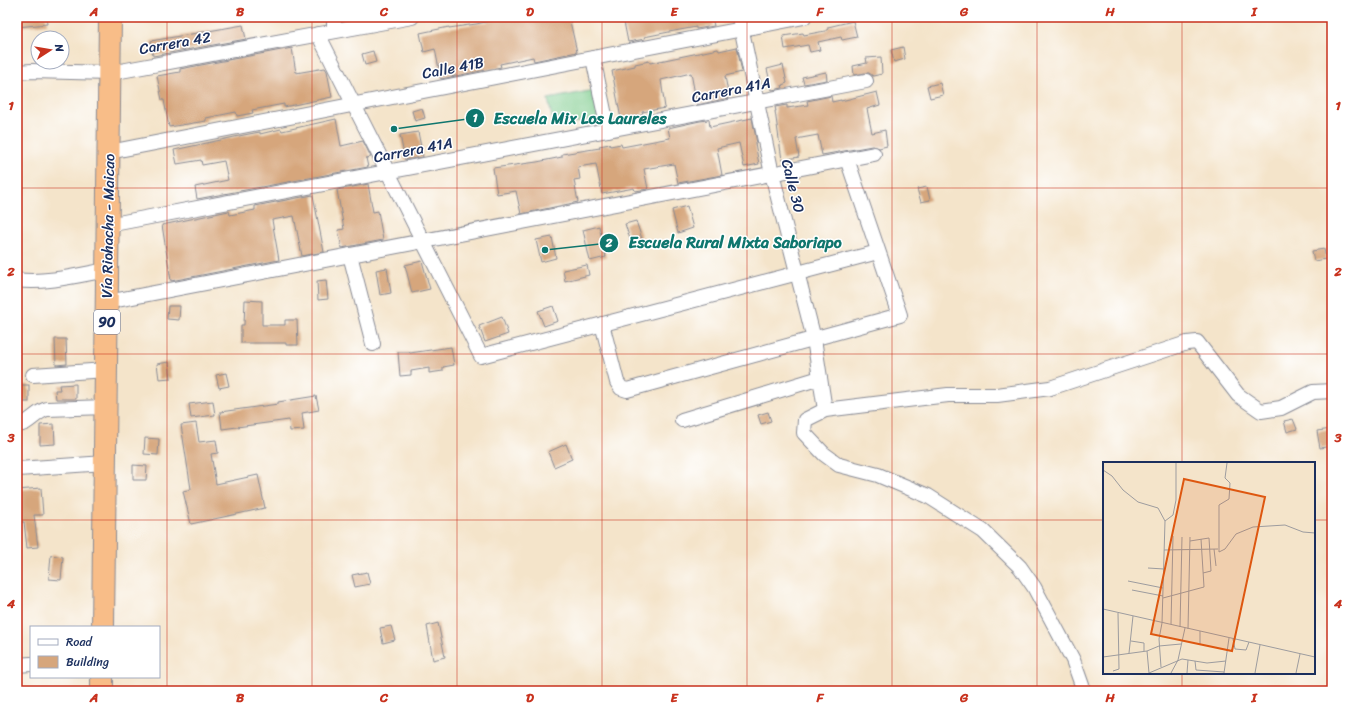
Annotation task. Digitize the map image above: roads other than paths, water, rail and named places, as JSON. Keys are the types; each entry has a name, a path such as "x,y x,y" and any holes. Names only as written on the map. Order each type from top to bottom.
{"highway":[{"name":"Vía Riohacha - Maicao","path":"103,626 110,17"},
{"path":"102,678 102,691"}],"street":[{"path":"334,17 334,32"},
{"name":"Calle 41B","path":"109,152 593,58 740,23 804,17"},
{"name":"Carrera 42","path":"17,72 110,73 405,18"},
{"name":"Calle 30","path":"740,23 772,174 814,339 825,410"},
{"path":"318,34 480,356 878,252"},
{"path":"593,58 608,130"},
{"name":"Carrera 41A","path":"108,225 866,81"},
{"path":"107,302 874,154"},
{"path":"602,324 617,382 621,388 627,390 900,315 846,159"},
{"path":"350,255 374,344"},
{"path":"17,280 27,282 40,281 107,270"},
{"path":"1084,691 1073,660 1034,587 1020,567 983,531 928,496 878,475 839,465 824,454 804,433 805,420 825,410 948,395 997,396 1050,388 1187,342 1197,342 1238,395 1261,411 1281,408 1313,392 1332,391"},
{"path":"33,375 106,370"},
{"path":"682,420 820,378"},
{"path":"17,425 26,423 41,411 46,409 106,407"},
{"path":"18,469 105,464"},
{"path":"17,665 30,664"}],"place":[{"name":"Escuela Mix Los Laureles","path":"394,129"},
{"name":"Escuela Rural Mixta Saboriapo","path":"545,250"}]}
